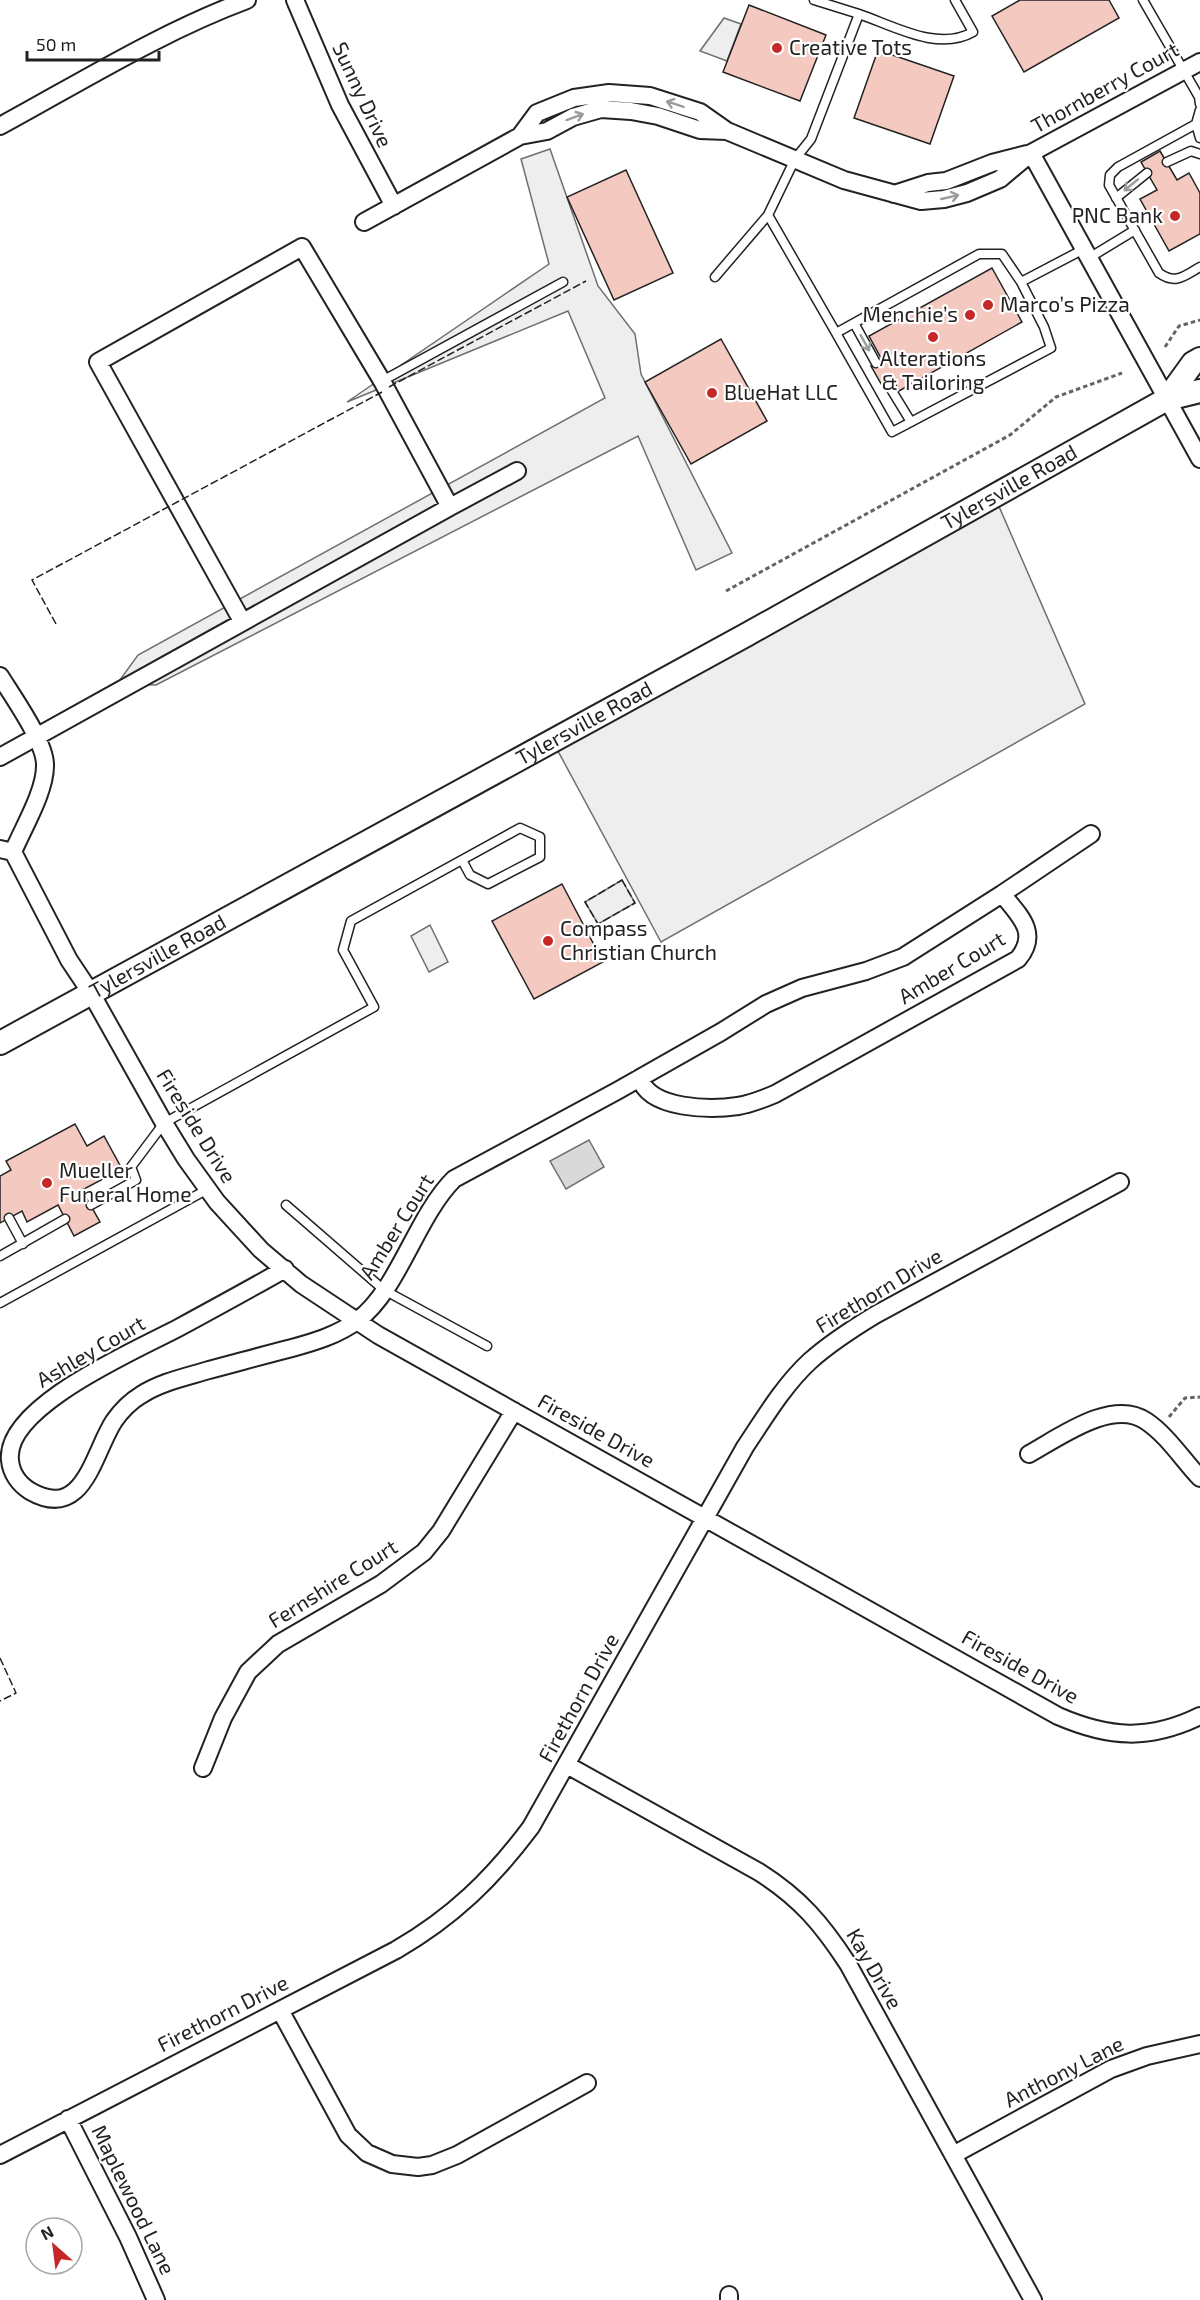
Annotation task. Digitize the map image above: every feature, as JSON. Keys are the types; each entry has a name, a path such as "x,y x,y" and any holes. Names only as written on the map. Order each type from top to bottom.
{"main road":[{"name":"Tylersville Road","path":"1167,399 1193,363 1200,359"},
{"name":"Tylersville Road","path":"0,1043 736,640 1167,399 1200,391"}],"street":[{"path":"0,126 133,53 247,0"},
{"name":"Sunny Drive","path":"295,0 340,105 393,206"},
{"name":"Thornberry Court","path":"364,222 520,136 537,113 574,98 609,93 650,96 700,112 727,131 844,180 921,201 944,199 967,193 1000,179 1031,153 1200,62"},
{"path":"1031,153 1200,459"},
{"path":"242,621 98,362 302,247 382,381 450,507"},
{"path":"0,757 242,621 517,471"},
{"path":"0,676 36,736 46,764 42,784 6,850"},
{"path":"1002,894 1091,834"},
{"name":"Fireside Drive","path":"6,850 186,1159 208,1189 261,1250 301,1284 356,1322 1058,1716 1082,1726 1132,1735 1158,1732 1183,1725 1200,1716"},
{"name":"Amber Court","path":"356,1322 369,1311 384,1290 437,1199 454,1179 640,1078 766,1004 802,988 866,971 903,957 1002,894 1024,924 1029,936 1026,949 1018,959 775,1094 737,1106 684,1107 656,1097 642,1085 640,1078"},
{"name":"Firethorn Drive","path":"0,2154 396,1950 451,1914 507,1859 535,1820 745,1447 782,1391 810,1362 841,1336 875,1315 1120,1182"},
{"name":"Ashley Court","path":"285,1269 80,1380 46,1401 27,1420 13,1442 9,1455 10,1468 17,1479 38,1495 64,1498 75,1492 84,1482 113,1422 141,1395 177,1379 314,1342 356,1322"},
{"name":"Fernshire Court","path":"203,1768 223,1718 249,1672 278,1644 381,1584 424,1552 441,1532 514,1411"},
{"path":"1029,1454 1098,1417 1124,1412 1137,1415 1157,1431 1200,1478"},
{"name":"Kay Drive","path":"567,1765 759,1872 786,1890 810,1912 848,1964 1033,2300"},
{"path":"280,2010 348,2135 367,2153 392,2164 418,2167 432,2165 457,2155 586,2083"},
{"name":"Anthony Lane","path":"953,2155 1111,2069 1147,2056 1200,2044"},
{"name":"Maplewood Lane","path":"68,2119 128,2237 156,2300"}],"lane":[{"path":"814,0 934,40 962,38 973,32 955,0"},
{"path":"1143,0 1200,104"},
{"path":"715,277 768,215 795,159 811,140 859,14"},
{"path":"1200,110 1196,124 1200,138"},
{"path":"1196,124 1118,167 1110,175 1109,185 1159,273 1168,279 1179,279 1200,267"},
{"path":"1167,162 1191,151 1200,154"},
{"path":"1116,198 1147,173"},
{"path":"768,215 892,432 1051,348 1044,327 1021,282 1002,254 980,254 836,333"},
{"path":"1021,282 1135,231"},
{"path":"382,381 563,282"},
{"path":"854,323 876,363"},
{"path":"889,386 911,422"},
{"path":"91,1205 136,1180 131,1167 164,1123 374,1007 343,950 351,921 520,828 540,837 540,857 489,884 470,875 462,860"},
{"path":"0,1303 208,1189"},
{"path":"286,1205 384,1290 487,1346"},
{"path":"9,1218 23,1244"},
{"path":"0,1256 65,1219"}],"path":[{"path":"1165,347 1179,326 1200,320"},
{"path":"726,591 1010,435 1056,397 1122,373"},
{"path":"1157,1431 1185,1398 1200,1397"}],"shaded area":[{"path":"724,18 741,24 727,61 700,51"},
{"path":"550,149 598,286 635,334 641,374 732,553 696,570 638,436 156,685 117,684 138,655 605,398 568,311 347,402 549,264 521,159"},
{"path":"994,495 1085,704 661,942 552,740"},
{"path":"622,880 635,903 598,924 585,902"},
{"path":"430,925 448,962 429,972 411,936"},
{"path":"589,1140 604,1167 566,1189 550,1161"}],"building":[{"path":"1020,0 1109,0 1119,18 1024,72 992,16"},
{"name":"Creative Tots","path":"749,5 826,35 800,101 723,72"},
{"path":"878,50 954,76 930,144 854,118"},
{"name":"PNC Bank","path":"1160,151 1177,180 1189,173 1200,193 1200,234 1169,251 1140,199 1157,190 1141,162"},
{"path":"626,170 673,273 614,300 567,197"},
{"path":"992,268 1022,322 899,391 895,383 884,389 871,366 882,360 869,336"},
{"path":"721,339 767,421 691,464 645,382"},
{"name":"Compass Christian Church","path":"562,884 603,962 534,999 492,921"},
{"name":"Mueller Funeral Home","path":"75,1124 87,1146 104,1136 122,1169 82,1190 100,1222 74,1236 58,1205 27,1222 22,1211 0,1223 0,1176 11,1170 6,1161"}],"fence":[{"path":"389,387 586,281"},
{"path":"56,624 32,580 382,392"},
{"path":"622,880 635,903 598,924 585,902 622,880"},
{"path":"0,1658 16,1693 0,1701"}],"place":[{"name":"Creative Tots","path":"777,48"},
{"name":"PNC Bank","path":"1175,216"},
{"name":"Marco’s Pizza","path":"988,305"},
{"name":"Menchie’s","path":"970,315"},
{"name":"Alterations & Tailoring","path":"933,337"},
{"name":"BlueHat LLC","path":"712,393"},
{"name":"Compass Christian Church","path":"548,941"},
{"name":"Mueller Funeral Home","path":"47,1183"}]}
